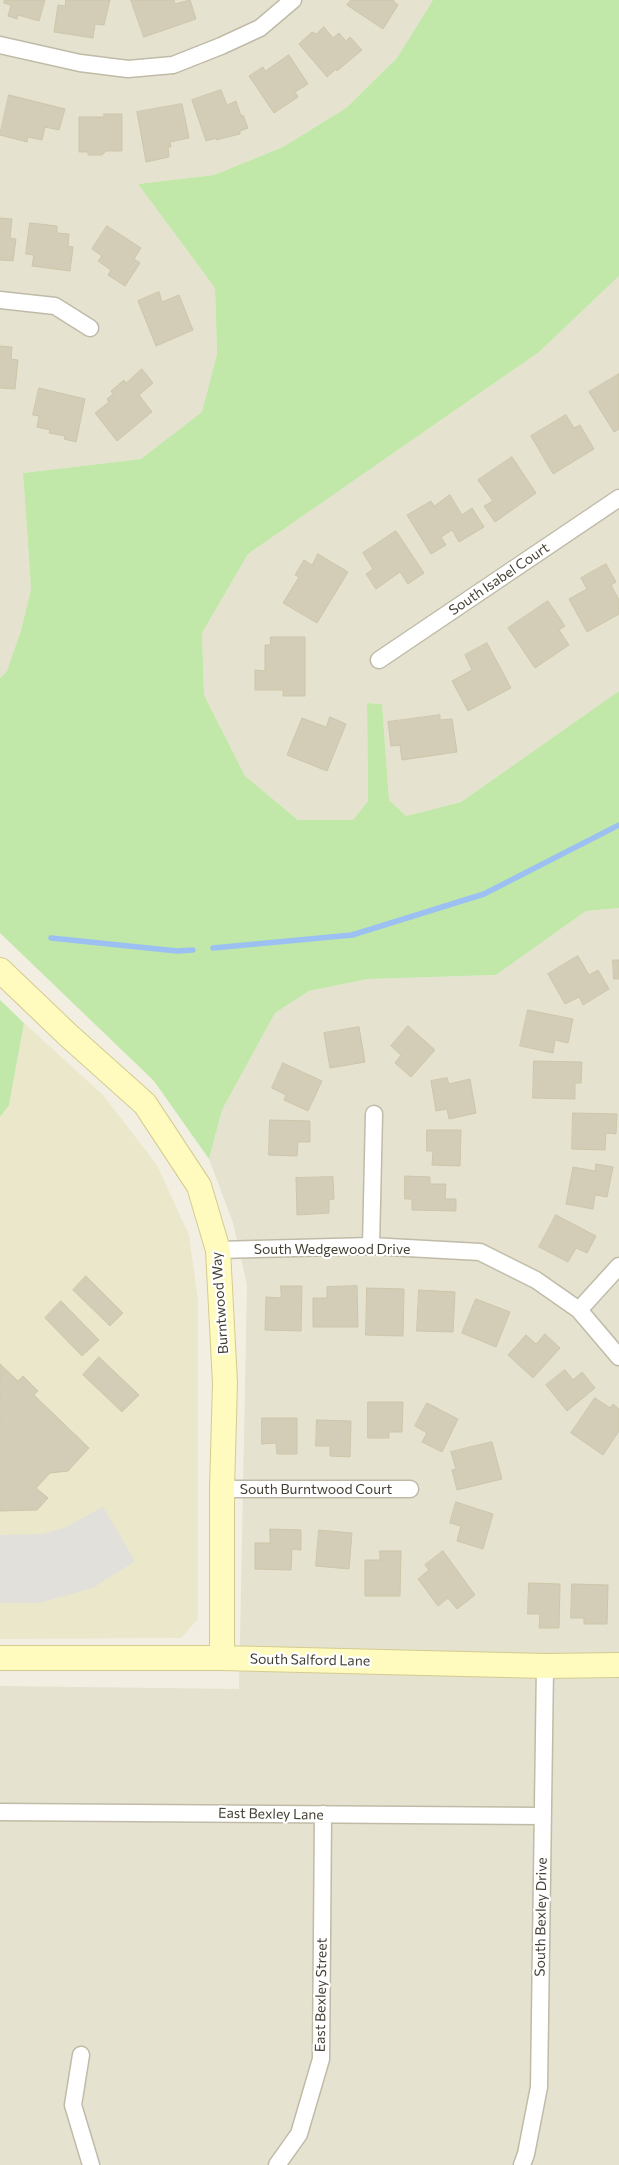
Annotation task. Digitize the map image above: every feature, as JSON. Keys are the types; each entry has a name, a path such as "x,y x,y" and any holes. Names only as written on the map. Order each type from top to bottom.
{"street":[{"path":"0,45 80,63 128,69 173,65 260,28 293,0"},
{"path":"0,300 55,306 90,328"},
{"name":"South Isabel Court","path":"379,660 619,498"},
{"name":"Burntwood Way","path":"0,970 68,1035 145,1104 199,1186 218,1250 225,1383 222,1488 222,1658"},
{"path":"371,1246 374,1114"},
{"name":"South Wedgewood Drive","path":"218,1250 371,1246 480,1252 536,1280 579,1310 619,1357"},
{"path":"579,1310 619,1266"},
{"name":"South Burntwood Court","path":"222,1488 410,1488"},
{"name":"South Salford Lane","path":"0,1658 222,1658 545,1666 619,1665"},
{"name":"South Bexley Drive","path":"522,2165 526,2154 538,2087 545,1666"},
{"name":"East Bexley Lane","path":"0,1812 542,1816"},
{"name":"East Bexley Street","path":"277,2165 299,2134 321,2059 323,1814"},
{"path":"81,2055 73,2106 91,2165"}],"shaded area":[{"path":"0,0 433,0 397,58 346,108 283,147 214,175 138,184 215,288 217,354 202,413 141,459 23,473 31,589 21,630 7,671 0,678"},
{"path":"619,276 619,691 461,802 406,816 389,800 382,704 367,703 368,801 353,820 298,820 245,776 204,695 202,633 248,554 539,352"},
{"path":"619,908 619,2165 0,2165 0,1686 239,1689 247,1285 233,1223 209,1159 222,1110 275,1013 309,991 368,979 496,975 586,911"},
{"path":"24,1023 103,1095 157,1165 189,1235 198,1300 198,1619 181,1638 0,1639 0,1117 9,1105"},
{"path":"103,1507 135,1561 93,1588 39,1603 0,1603 0,1535 42,1534 64,1528"}],"green space":[{"path":"433,0 619,0 619,276 539,352 248,554 202,633 204,695 245,776 298,820 353,820 368,801 367,703 382,704 389,800 406,816 461,802 619,691 619,908 586,911 496,975 368,979 309,991 275,1013 222,1110 209,1159 154,1081 0,933 0,678 7,671 21,630 31,589 23,473 141,459 202,412 217,354 215,288 138,184 214,175 283,147 346,108 397,58"},
{"path":"0,1000 24,1023 9,1105 0,1117"}],"building":[{"path":"5,0 45,0 39,21 18,15 17,19 8,16 11,5 4,3"},
{"path":"66,0 110,0 104,25 95,24 93,38 54,32 58,5 65,6"},
{"path":"131,0 174,0 175,4 190,0 196,19 144,37"},
{"path":"351,0 393,0 398,5 383,29 347,5"},
{"path":"324,27 333,38 339,33 346,41 350,37 362,50 327,77 299,44 312,32 316,34"},
{"path":"289,55 308,84 295,92 298,97 274,113 249,76 263,67 265,71"},
{"path":"221,90 227,105 236,101 241,116 243,115 248,128 240,131 240,134 206,141 192,100"},
{"path":"9,95 65,109 59,130 45,127 42,140 28,137 27,142 0,135"},
{"path":"182,104 189,138 170,142 171,147 168,147 169,157 146,162 137,112"},
{"path":"104,114 122,114 122,151 106,151 102,155 88,155 88,152 79,152 79,117 104,117"},
{"path":"0,218 12,219 10,238 16,239 13,261 0,260"},
{"path":"30,223 57,226 57,233 69,234 68,246 73,247 70,271 32,266 34,255 26,254"},
{"path":"107,226 141,248 134,259 140,263 125,286 108,275 111,270 98,261 102,256 92,249"},
{"path":"159,292 162,302 179,295 193,330 156,346 138,301"},
{"path":"0,346 12,347 11,359 18,360 15,389 0,388"},
{"path":"142,369 153,383 139,395 152,412 117,441 95,413 109,402 107,399 113,394 111,391 124,380 126,383"},
{"path":"619,374 619,429 614,432 589,392"},
{"path":"39,388 85,399 76,442 64,439 65,436 49,433 50,430 37,427 39,416 33,415"},
{"path":"566,415 574,428 580,425 594,449 553,474 531,436"},
{"path":"512,457 536,493 495,522 484,506 493,501 478,480"},
{"path":"450,495 462,515 472,508 484,527 459,542 452,530 441,537 446,545 431,554 407,515 431,501 434,506"},
{"path":"396,531 424,573 408,584 400,572 376,589 366,574 373,569 363,553"},
{"path":"318,554 348,572 317,623 283,603 299,577 295,575 304,560 312,565"},
{"path":"606,564 616,582 611,585 619,600 619,614 587,632 569,599 587,589 581,578"},
{"path":"548,601 565,626 559,630 569,645 535,668 508,628"},
{"path":"271,637 305,637 305,696 283,696 283,690 255,690 255,670 265,671 265,645 270,645"},
{"path":"487,643 511,688 468,711 452,681 472,670 465,655"},
{"path":"440,715 440,720 452,719 457,752 402,760 400,745 391,746 388,722"},
{"path":"330,717 346,724 327,771 287,755 302,718 326,727"},
{"path":"578,956 589,975 598,970 609,989 583,1005 579,997 565,1004 548,974"},
{"path":"613,960 619,960 619,979 614,979"},
{"path":"528,1010 573,1019 568,1043 555,1040 553,1053 520,1046"},
{"path":"408,1026 435,1050 411,1077 395,1063 401,1055 391,1046"},
{"path":"359,1027 365,1062 330,1068 324,1033"},
{"path":"534,1061 582,1062 581,1083 575,1083 575,1099 533,1098"},
{"path":"283,1063 322,1081 308,1111 284,1100 286,1095 272,1088"},
{"path":"447,1078 449,1084 470,1079 476,1113 449,1119 447,1109 436,1111 431,1081"},
{"path":"573,1113 617,1114 616,1134 606,1133 605,1150 572,1149"},
{"path":"270,1120 310,1121 310,1142 298,1142 297,1156 269,1155"},
{"path":"427,1130 461,1130 460,1166 432,1165 433,1151 427,1151"},
{"path":"596,1164 613,1167 607,1197 595,1195 593,1209 566,1204 573,1167 595,1171"},
{"path":"405,1176 430,1177 430,1184 446,1184 445,1199 456,1199 456,1211 412,1210 412,1199 405,1199"},
{"path":"333,1177 334,1199 329,1200 329,1213 297,1215 296,1178"},
{"path":"556,1215 596,1236 587,1253 576,1248 568,1262 539,1247"},
{"path":"86,1276 123,1313 110,1326 73,1290"},
{"path":"281,1286 302,1286 301,1331 265,1330 266,1297 281,1298"},
{"path":"357,1286 358,1327 313,1327 313,1298 327,1298 327,1287"},
{"path":"367,1288 404,1289 403,1336 366,1335"},
{"path":"419,1290 455,1292 453,1332 417,1331"},
{"path":"476,1299 510,1312 496,1347 462,1333"},
{"path":"61,1301 99,1340 82,1356 45,1318"},
{"path":"545,1334 560,1348 533,1378 508,1355 526,1335 536,1344"},
{"path":"99,1357 139,1395 122,1412 83,1375"},
{"path":"0,1364 18,1381 23,1376 38,1391 34,1395 89,1448 68,1471 50,1473 36,1488 48,1498 37,1510 0,1511"},
{"path":"565,1370 573,1380 582,1372 595,1388 567,1411 546,1385"},
{"path":"595,1398 610,1408 613,1404 619,1409 619,1431 603,1455 571,1433"},
{"path":"368,1402 403,1402 402,1432 389,1432 389,1438 368,1438"},
{"path":"427,1403 458,1419 442,1452 422,1442 427,1433 415,1426"},
{"path":"262,1418 297,1418 297,1454 277,1454 276,1443 262,1444"},
{"path":"317,1420 351,1421 350,1457 330,1456 330,1446 316,1446"},
{"path":"492,1442 502,1479 457,1490 452,1470 456,1469 451,1452"},
{"path":"456,1502 493,1514 483,1549 457,1541 461,1526 450,1523"},
{"path":"270,1529 301,1530 301,1550 292,1549 291,1570 255,1569 255,1543 270,1543"},
{"path":"319,1530 352,1533 349,1569 316,1566"},
{"path":"380,1551 401,1551 400,1596 365,1596 365,1560 380,1560"},
{"path":"443,1551 475,1595 457,1609 448,1598 438,1606 418,1579 429,1570 425,1565"},
{"path":"529,1583 560,1584 559,1628 539,1628 540,1614 528,1614"},
{"path":"572,1584 608,1585 607,1624 584,1624 584,1618 571,1618"}],"waterway":[{"path":"213,948 352,935 484,894 619,825"},
{"path":"51,938 177,951 193,950"}]}
